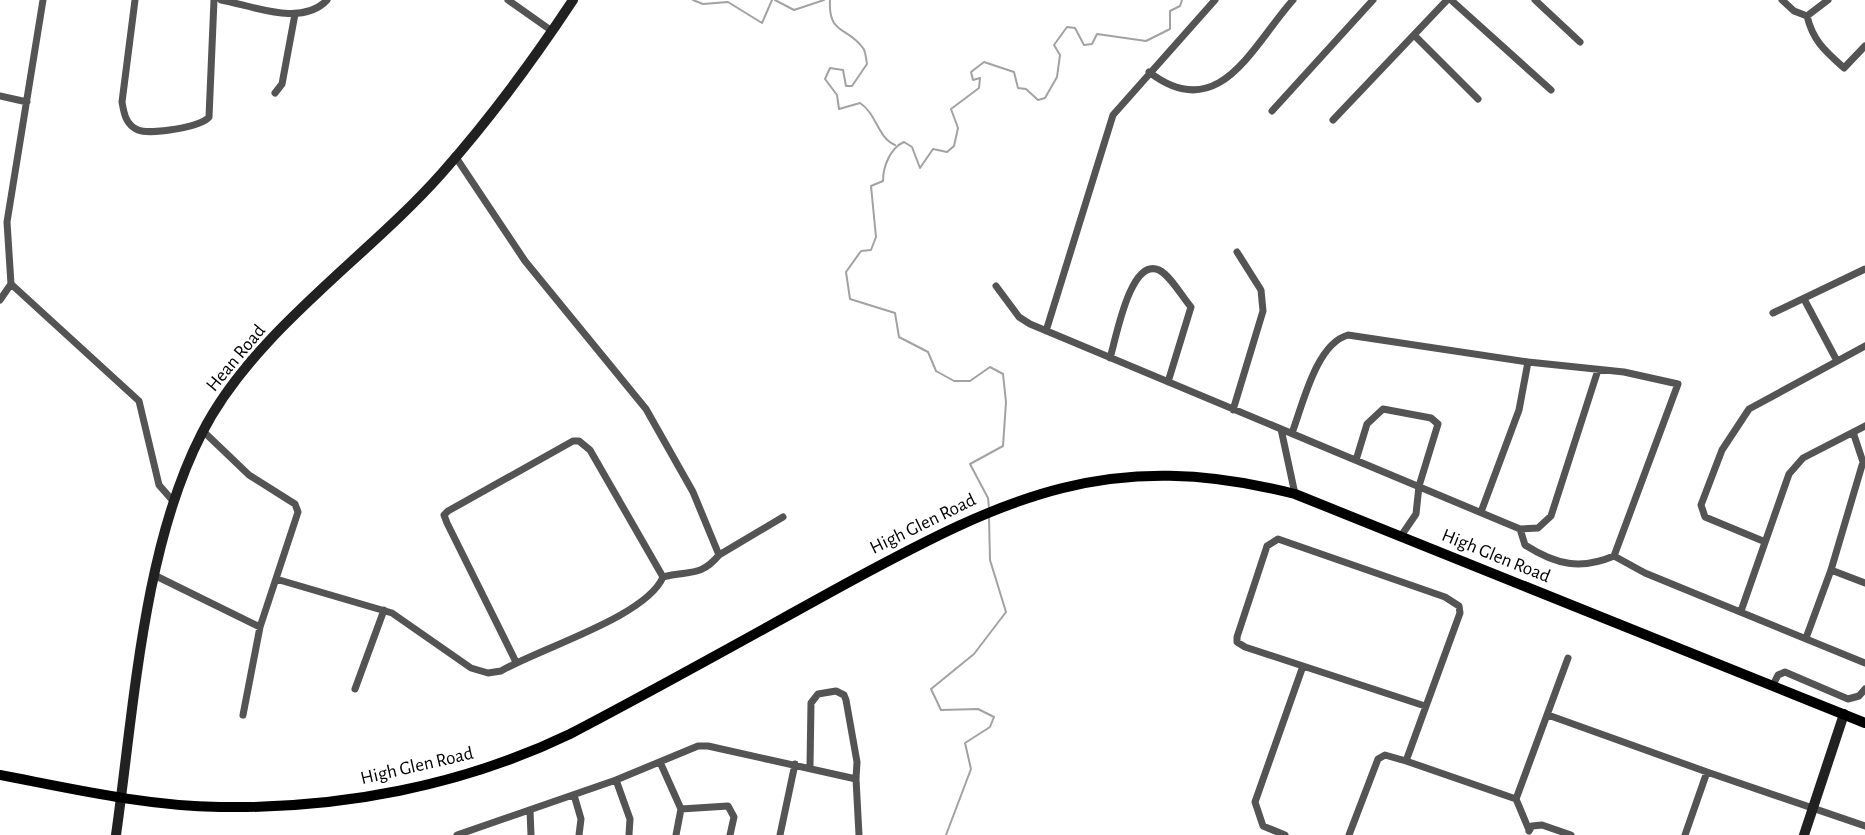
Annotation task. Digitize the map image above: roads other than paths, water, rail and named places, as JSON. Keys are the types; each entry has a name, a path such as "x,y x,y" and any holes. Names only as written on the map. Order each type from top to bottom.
{"main road":[{"name":"High Glen Road","path":"0,775 121,798 219,807 312,803 391,792 480,769 545,746 892,558 986,512 1064,487 1132,476 1182,475 1223,479 1295,494 1865,723"}],"street":[{"path":"0,300 11,284 7,222 43,0"},
{"path":"135,0 122,102 124,117 137,130 145,132 199,125 209,117 214,0"},
{"path":"221,0 295,14 308,14 327,0"},
{"path":"508,0 552,31"},
{"name":"Hean Road","path":"116,835 155,575 173,501 202,431 249,364 443,172 573,0"},
{"path":"1046,331 1107,128 1126,96 1215,0"},
{"path":"1149,72 1168,87 1201,92 1214,88 1260,42 1293,0"},
{"path":"1272,111 1374,0"},
{"path":"1333,120 1449,0 1551,90"},
{"path":"1535,0 1580,42"},
{"path":"1782,0 1794,11 1807,16"},
{"path":"1807,16 1828,0"},
{"path":"275,93 282,84 295,14"},
{"path":"1807,16 1812,37 1844,68 1865,46"},
{"path":"1414,36 1478,99"},
{"path":"0,96 27,102"},
{"path":"454,156 525,261 646,409 693,492 719,555"},
{"path":"1233,410 1263,312 1261,289 1237,252"},
{"path":"1110,358 1131,287 1144,271 1156,268 1163,272 1191,307 1168,382"},
{"path":"1773,313 1865,269"},
{"path":"11,284 139,401 159,485 173,501"},
{"path":"996,286 1019,317 1046,331 1520,528 1538,527 1551,516 1598,370"},
{"path":"1804,299 1836,359"},
{"path":"1292,433 1324,350 1337,338 1348,335 1528,362 1625,372 1678,384 1614,556 1592,566 1560,561 1525,545 1520,528"},
{"path":"1763,541 1705,517 1701,505 1715,464 1749,409 1836,359 1865,346"},
{"path":"1481,512 1518,410 1528,362"},
{"path":"1356,460 1367,424 1375,413 1383,410 1431,418 1438,429 1419,486 1416,514 1401,536"},
{"path":"1741,611 1763,541 1796,464 1865,426"},
{"path":"1281,429 1295,494"},
{"path":"202,431 249,475 295,504 298,512 260,626 243,715"},
{"path":"1806,638 1831,570 1863,462 1853,432"},
{"path":"516,662 447,523 444,515 448,510 573,441 579,441 590,450 663,577"},
{"path":"276,579 384,610 479,672 501,671 585,632 651,596 663,577 690,575 713,563 719,555 783,517"},
{"path":"1406,761 1460,613 1458,604 1278,539 1267,546 1237,642 1425,706"},
{"path":"1614,556 1645,573 1865,663"},
{"path":"1831,570 1865,583"},
{"path":"155,575 260,626"},
{"path":"355,689 384,610"},
{"path":"1528,833 1516,799 1568,657"},
{"path":"1285,835 1263,826 1255,802 1303,666"},
{"path":"1773,685 1778,675 1785,673 1848,699 1859,696 1865,689"},
{"path":"810,767 811,704 818,694 836,691 846,700 857,762 859,835"},
{"path":"1804,835 1844,714"},
{"path":"1548,715 1865,825"},
{"path":"457,835 478,831 616,780 698,746 810,767 856,779"},
{"path":"1349,835 1378,759 1385,755 1516,799"},
{"path":"660,762 681,809 676,835"},
{"path":"779,835 795,764"},
{"path":"1685,835 1707,772"},
{"path":"616,780 630,819 629,835"},
{"path":"574,795 582,818 579,835"},
{"path":"681,809 728,806 734,817 730,835"},
{"path":"530,810 531,835"},
{"path":"1528,833 1532,826 1542,825 1571,835"}],"waterway":[{"path":"693,0 703,4 728,2 762,23 772,0"},
{"path":"775,0 794,10 824,0"},
{"path":"830,0 830,11 835,25 863,48 867,64 852,86 846,86 843,70 830,68 825,79 837,95 839,109 860,103 870,113 884,137 895,145"},
{"path":"989,508 988,498 970,464 1003,446 1006,402 1003,374 990,367 970,381 954,381 936,371 928,352 899,337 895,313 850,299 846,272 861,251 871,250 876,237 871,186 883,181 888,158 904,142 912,147 920,168 933,149 947,152 954,146 958,128 951,109 979,88 980,78 973,80 971,72 984,62 1014,72 1018,88 1026,89 1038,100 1045,98 1057,77 1060,55 1054,45 1067,27 1075,28 1084,45 1092,44 1097,34 1146,41 1170,29 1170,11 1180,6 1182,0"},
{"path":"946,835 971,769 965,743 990,727 994,717 978,709 941,710 931,689 974,654 1006,612 990,560 989,518"}]}
